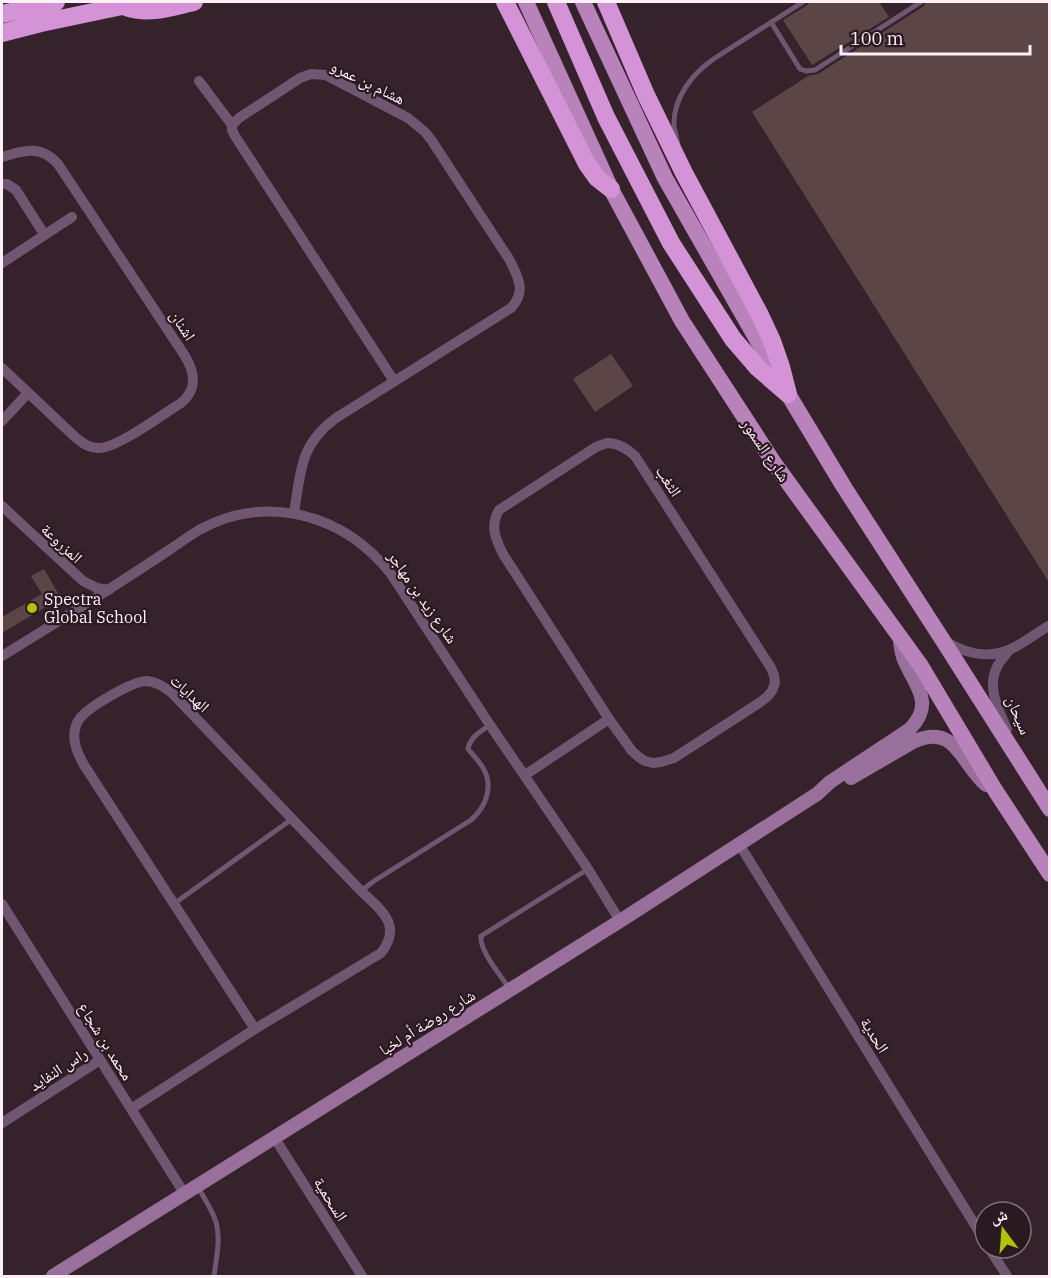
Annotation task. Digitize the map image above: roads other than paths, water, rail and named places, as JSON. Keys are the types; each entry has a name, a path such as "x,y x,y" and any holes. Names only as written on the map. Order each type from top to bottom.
{"highway":[{"path":"2,14 56,2"},
{"path":"2,33 141,2"},
{"path":"122,6 136,11 152,11 195,2"},
{"path":"505,2 587,164 597,178 611,189"},
{"path":"556,2 606,117 671,243 733,339 758,368 788,394"},
{"path":"606,2 646,95 684,173 760,315 772,341 788,394"}],"main road":[{"name":"شارع السمور","path":"526,2 611,189 682,321 781,472 921,666 995,790 1050,874"},
{"path":"583,2 665,178 788,394 844,487 1050,809"}],"street":[{"name":"هشام بن عمرو","path":"232,125 238,118 300,78 311,74 326,75 408,118 425,132 509,259 518,277 519,296 511,308 336,418 317,434 305,453 294,513"},
{"path":"199,81 232,125 235,136 394,381"},
{"name":"اشنان","path":"2,157 34,150 47,153 58,164 185,356 193,374 192,386 187,397 122,440 101,448 89,447 79,440 2,368"},
{"path":"2,184 7,183 16,190 44,234"},
{"path":"2,263 72,217"},
{"path":"2,421 28,393"},
{"name":"الثغب","path":"614,443 629,450 635,456 771,668 775,682 772,691 759,703 674,758 661,762 645,761 640,758 632,751 609,719 503,554 494,535 493,526 499,510 506,505 596,447 614,443"},
{"name":"المزروعة","path":"2,507 83,581 97,588 109,590"},
{"name":"شارع زيد بن مهاجر","path":"2,656 109,590 198,531 220,521 249,514 271,512 294,513 322,521 361,542 391,574 588,869 620,921"},
{"name":"سيحان","path":"942,639 969,652 997,653 1009,650 1050,625"},
{"name":"شارع روضة أم لخبا","path":"53,1276 620,921 817,794 910,729 920,717 922,694 903,657 900,636"},
{"name":"سيحان","path":"1009,650 994,674 994,698 999,713 1038,791"},
{"name":"الهدايات","path":"131,1109 255,1029 381,953 390,937 391,929 389,922 374,904 172,693 154,682 139,682 123,688 79,719 74,732 78,754 255,1029"},
{"path":"525,775 609,719"},
{"name":"شارع روضة أم لخبا","path":"817,794 833,789 913,742 927,737 940,738 953,744 963,754 980,780 995,790"},
{"name":"الحدية","path":"739,844 973,1222"},
{"name":"محمد بن شجاع","path":"2,904 184,1194"},
{"name":"راس النفايد","path":"2,1123 100,1060"},
{"name":"السحمية","path":"274,1137 362,1276"},
{"path":"997,1260 1007,1276"}],"lane":[{"path":"684,173 674,125 678,100 690,81 702,67 803,2"},
{"path":"771,22 800,69 815,70 921,2"},
{"path":"361,891 374,880 478,814 486,799 488,786 484,770 468,749 468,745 476,735 490,725"},
{"path":"175,903 292,819"},
{"path":"510,990 482,947 481,936 588,869"},
{"path":"197,1186 213,1215 218,1230 214,1276"}],"place":[{"name":"Spectra Global School","path":"32,608"}]}
